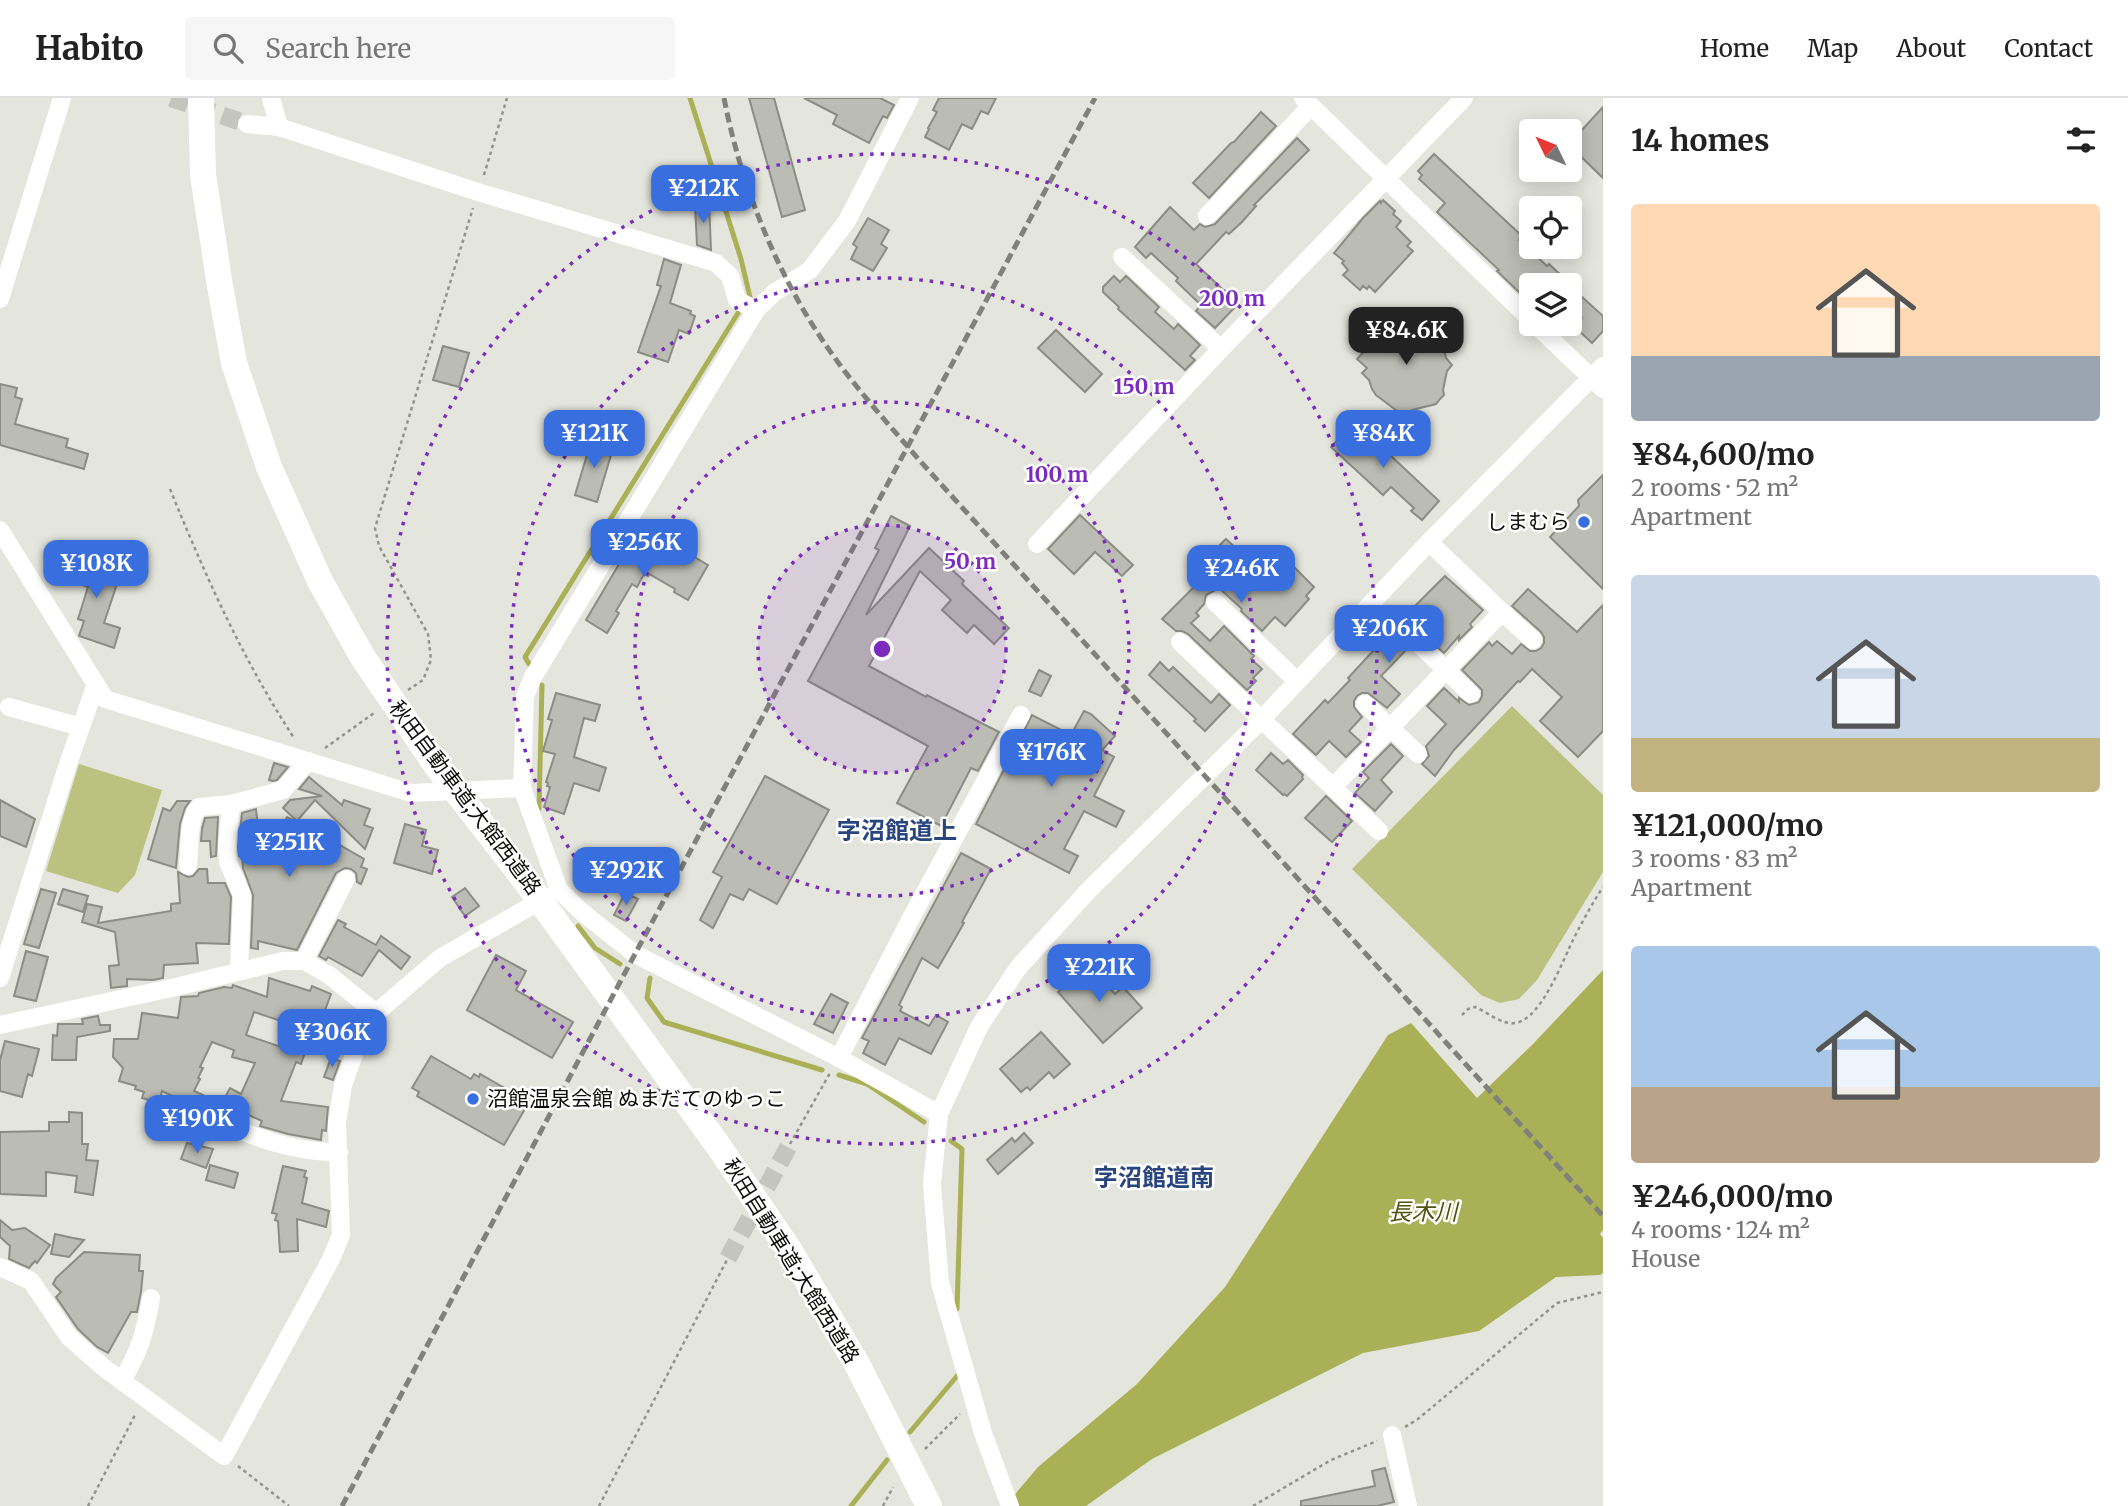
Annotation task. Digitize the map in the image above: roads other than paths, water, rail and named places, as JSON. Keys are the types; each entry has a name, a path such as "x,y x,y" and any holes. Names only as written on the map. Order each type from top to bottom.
{"highway":[{"name":"秋田自動車道;大館西道路","path":"201,98 203,175 234,363 269,467 320,581 387,697 630,1023 788,1248 857,1364 925,1499"}],"street":[{"path":"0,299 62,98"},
{"path":"271,98 279,127"},
{"path":"910,98 846,220 810,270 775,292 756,310 533,677 525,696 522,788 559,890 583,913 635,954 839,1058 939,1114"},
{"path":"1037,544 1464,98"},
{"path":"1207,216 1307,102 1519,308"},
{"path":"247,124 279,127 478,192 716,263 730,276 737,300 756,310"},
{"path":"1122,257 1221,349"},
{"path":"1010,1506 983,1433 940,1283 932,1184 939,1114 979,1027 1018,968 1088,891 1261,720 1429,542 1599,378 1549,336"},
{"path":"0,530 105,699 411,793 522,788"},
{"path":"1429,542 1533,640"},
{"path":"1215,602 1297,681"},
{"path":"1332,787 1502,612"},
{"path":"1180,642 1379,831"},
{"path":"1420,645 1471,694"},
{"path":"0,978 96,684"},
{"path":"1365,704 1418,754"},
{"path":"9,706 81,727"},
{"path":"839,1058 1021,715"},
{"path":"188,866 195,811 199,807 232,804 283,790 308,761"},
{"path":"232,804 227,847 228,862 242,895 239,971"},
{"path":"304,961 346,879"},
{"path":"0,1267 31,1281 69,1337 122,1381 224,1456 331,1259 341,1235 337,1123 343,1085 360,1038 376,1013 440,958 559,890"},
{"path":"2,1028 283,961 304,961 329,975 376,1013"},
{"path":"201,1116 296,1149 339,1152"},
{"path":"122,1381 138,1353 151,1298"},
{"path":"1392,1435 1408,1506"}],"water":[{"name":"長木川","path":"1603,970 1603,1230 1600,1234 1603,1238 1603,1273 1556,1277 1479,1331 1363,1353 1152,1459 1086,1506 1005,1506 1038,1467 1137,1384 1225,1287 1388,1035 1411,1023 1477,1098"}],"waterway":[{"path":"690,98 741,259 750,297"},
{"path":"529,664 525,657 738,313"},
{"path":"539,809 542,685"},
{"path":"578,926 595,948 620,964"},
{"path":"650,978 647,998 664,1022 822,1070"},
{"path":"839,1075 867,1084 924,1122"},
{"path":"951,1141 962,1149 957,1309"},
{"path":"910,1432 962,1370"},
{"path":"851,1506 887,1460"}],"tunnel":[{"path":"171,98 247,124"},
{"path":"728,1258 790,1144"}],"railway":[{"path":"724,98 731,132 764,232 795,295 853,382 921,462 1603,1216"},
{"path":"342,1506 1095,98"}],"place":[{"name":"しまむら","path":"1584,522"},
{"name":"沼館温泉会館 ぬまだてのゆっこ","path":"473,1099"}],"district":[{"name":"字沼館道上","path":"897,831"},
{"name":"字沼館道南","path":"1154,1178"}]}
